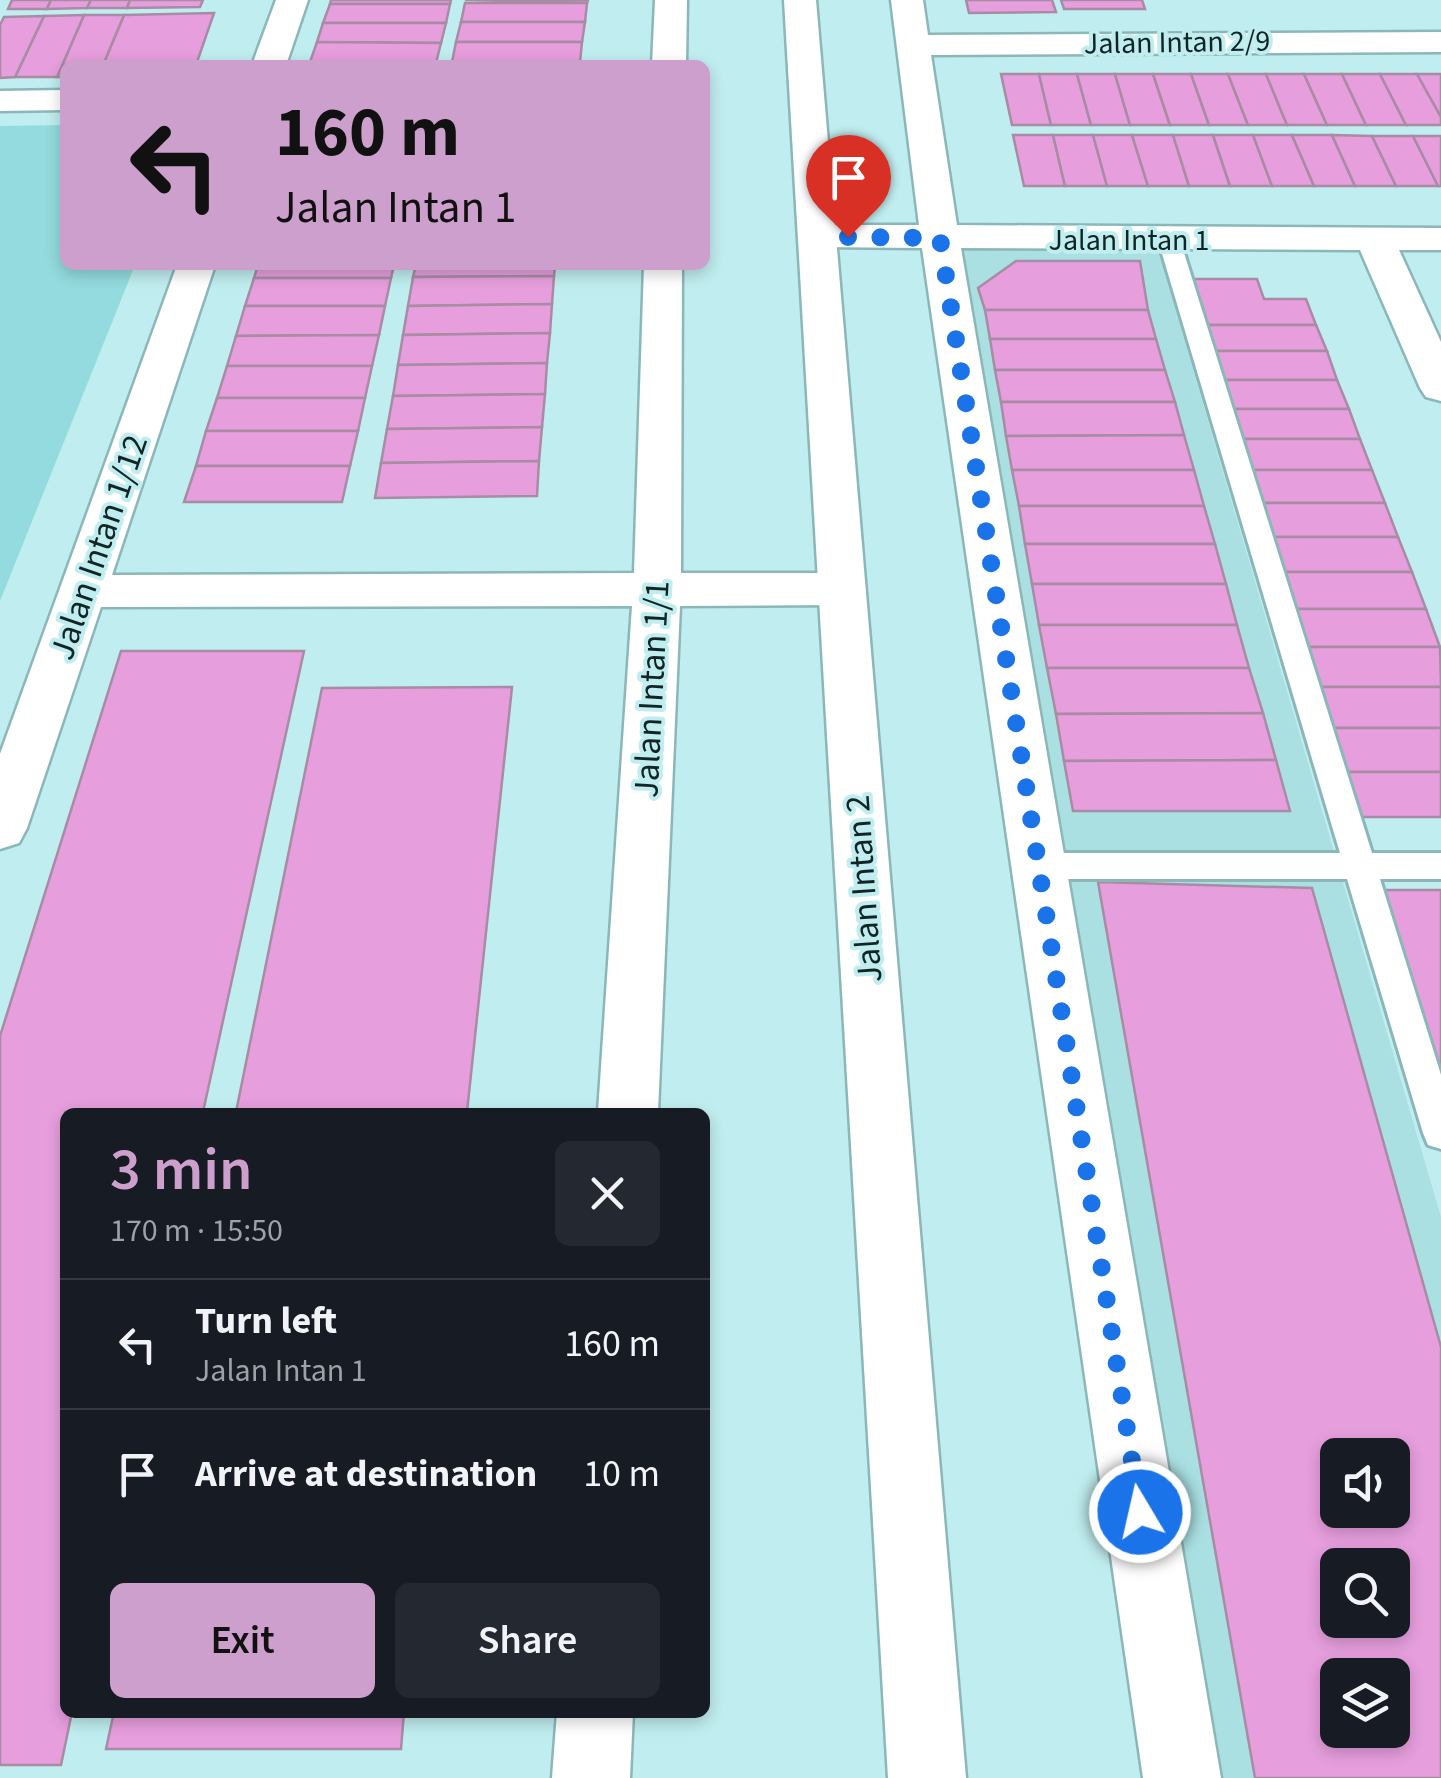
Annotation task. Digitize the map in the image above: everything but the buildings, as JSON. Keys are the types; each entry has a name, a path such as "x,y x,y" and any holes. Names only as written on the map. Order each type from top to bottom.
{"street":[{"path":"271,60 292,0"},
{"path":"669,60 672,0"},
{"name":"Jalan Intan 2","path":"800,0 927,1778"},
{"path":"907,0 940,238 1182,1778"},
{"name":"Jalan Intan 2/9","path":"914,46 1233,27 1441,42"},
{"path":"0,101 60,100"},
{"name":"Jalan Intan 1","path":"817,236 1441,239"},
{"path":"1375,240 1441,388"},
{"name":"Jalan Intan 1/12","path":"0,828 194,270"},
{"name":"Jalan Intan 1/1","path":"628,1108 657,591 663,270"},
{"path":"84,591 841,590"},
{"path":"591,1778 595,1718"}],"lane":[{"path":"1169,240 1441,1134"},
{"path":"1038,866 1441,866"}],"shaded area":[{"path":"60,125 60,270 133,270 0,601 0,126"},
{"path":"962,249 1158,250 1441,1217 1441,1778 1222,1778"}],"route":[{"path":"848,237 940,238 1140,1512"}]}
